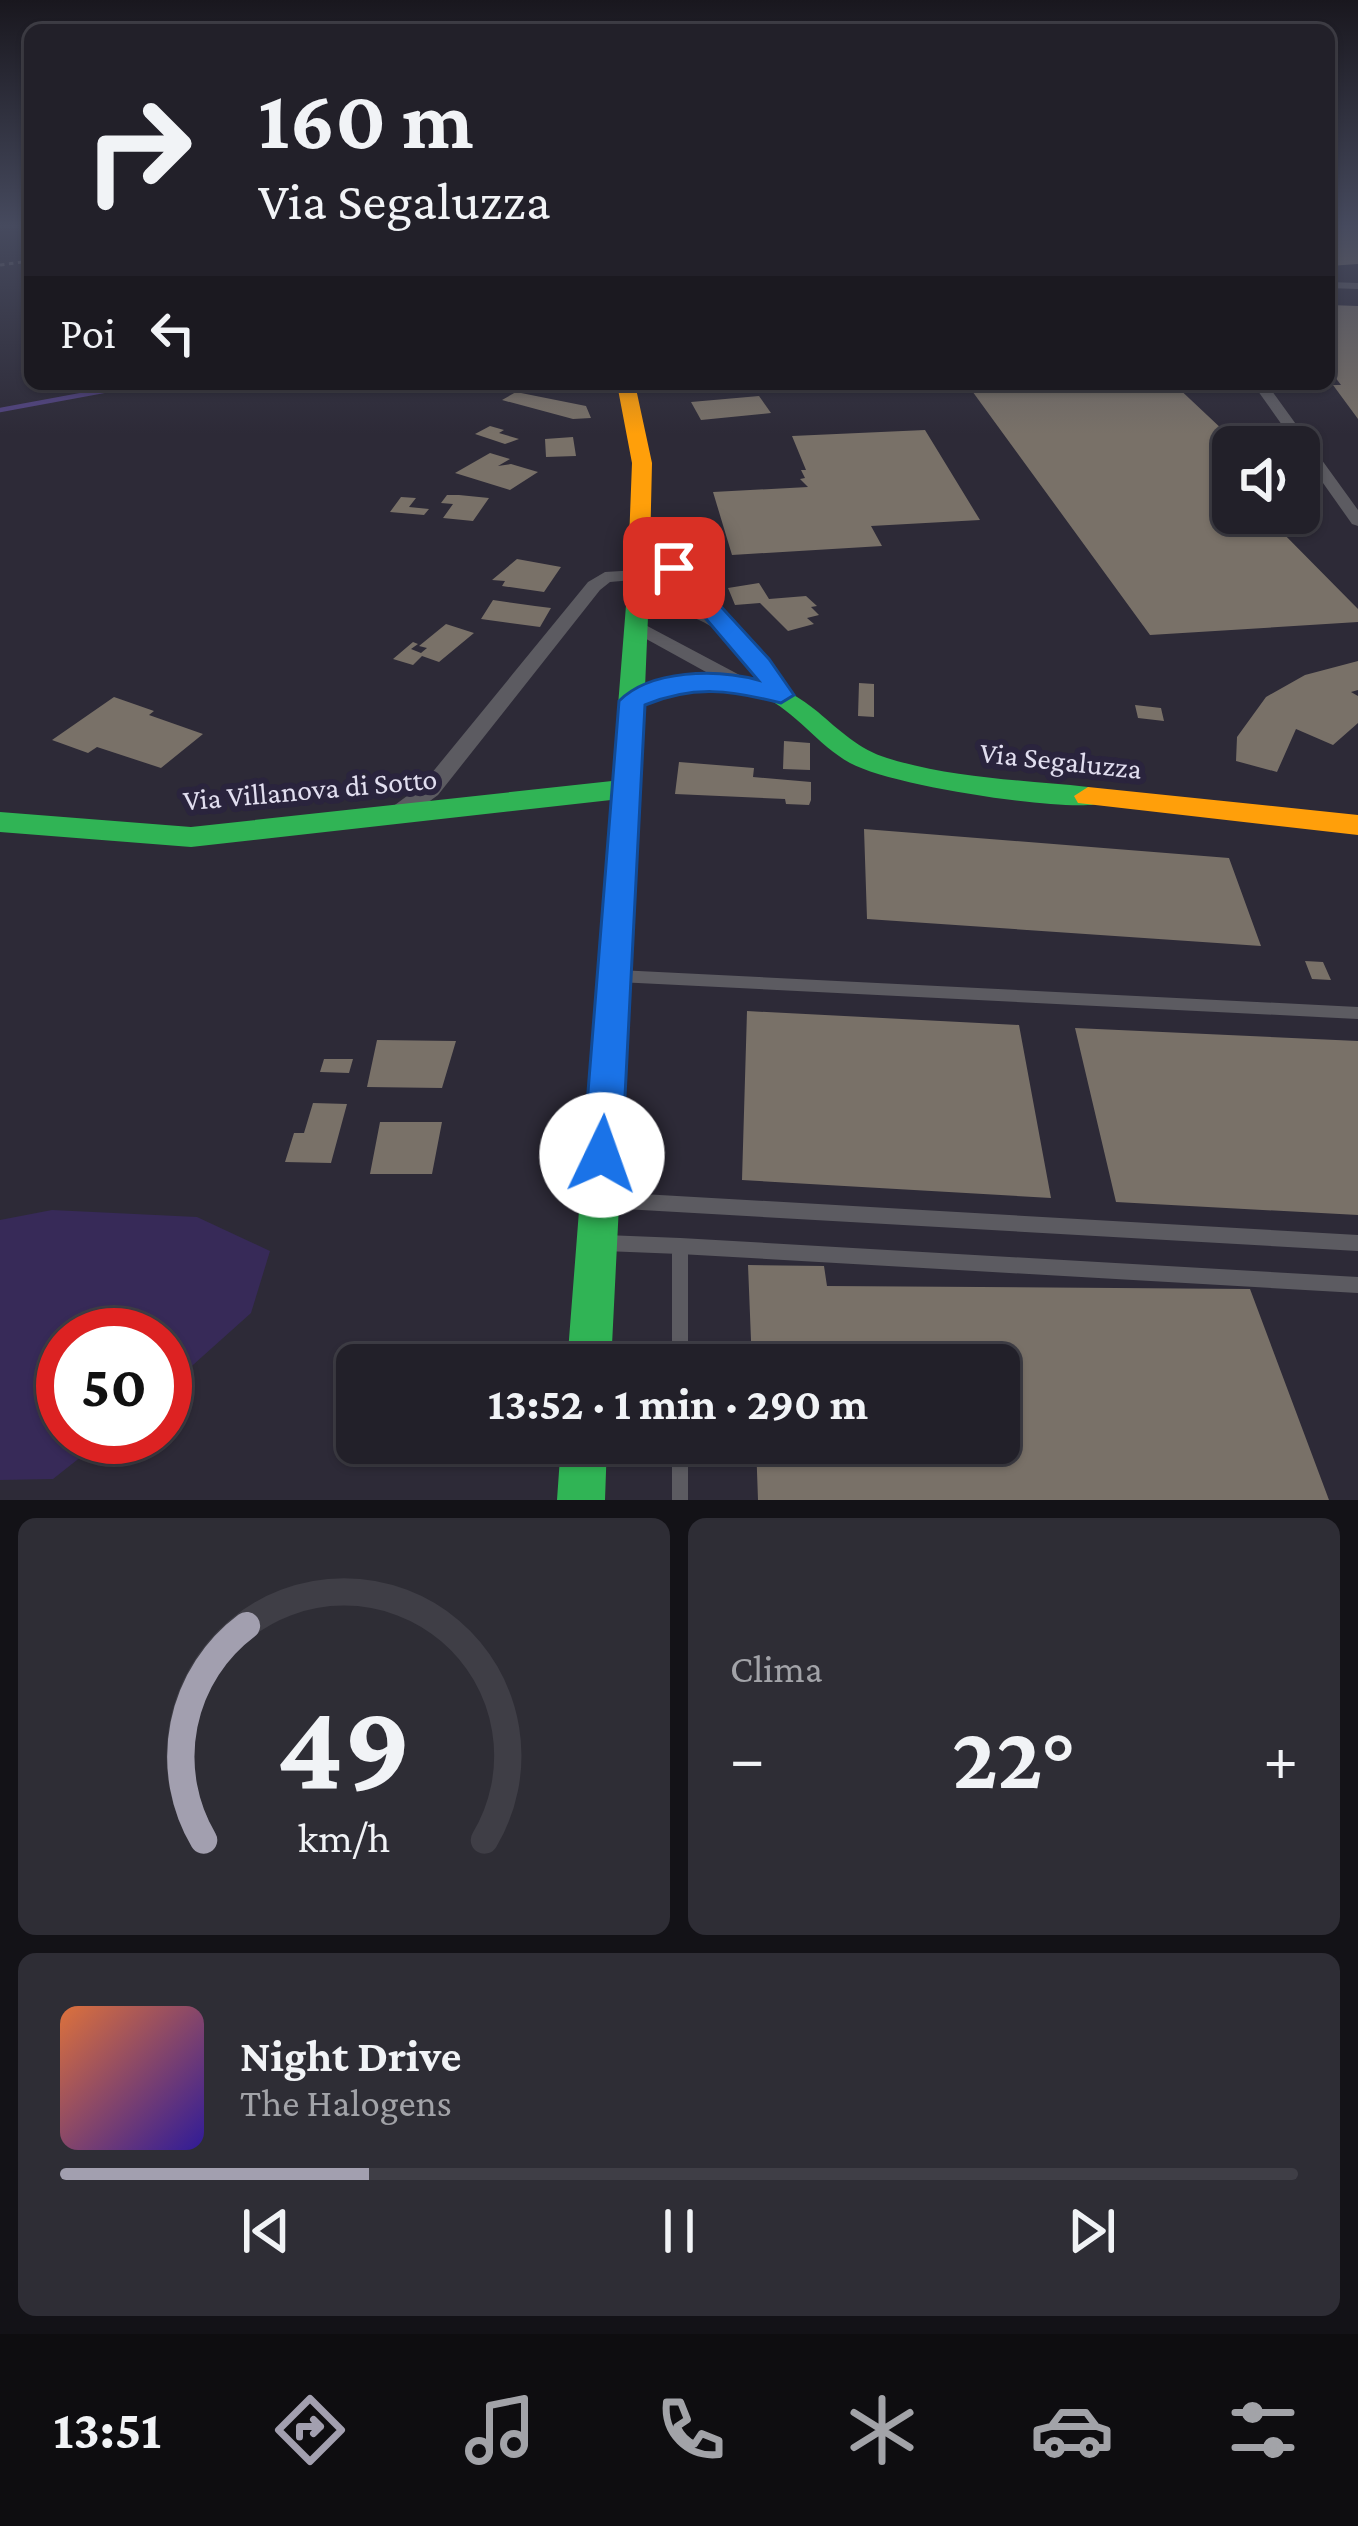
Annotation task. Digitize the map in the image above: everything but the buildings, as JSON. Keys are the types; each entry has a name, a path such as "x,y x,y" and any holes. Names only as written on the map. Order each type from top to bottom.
{"main road":[{"path":"590,1344 637,619 642,463 627,390"},
{"name":"Via Segaluzza","path":"632,701 673,685 742,684 781,695 873,764 926,776 1358,825"},
{"name":"Via Villanova di Sotto","path":"0,822 191,837 626,789"},
{"path":"580,1500 583,1464"}],"street":[{"path":"1264,390 1358,521"},
{"name":"Via Segaluzza","path":"640,521 781,695"},
{"path":"396,815 430,790 594,586 605,577 638,575"},
{"path":"637,619 674,607 712,615"},
{"name":"Via Segaluzza","path":"637,619 742,684"}],"lane":[{"path":"614,976 1358,1013"},
{"path":"600,1200 1358,1243"},
{"path":"597,1243 1358,1285"},
{"path":"680,1246 680,1344"},
{"path":"680,1464 680,1500"}],"shaded area":[{"path":"52,1210 197,1217 270,1251 251,1313 192,1366 192,1308 36,1308 36,1464 72,1464 53,1479 0,1480 0,1220"}],"waterway":[{"path":"0,410 108,390"}],"traffic: fast":[{"path":"590,1344 638,593"},
{"path":"632,701 687,685 748,684 783,697 841,744 879,765 957,781 1088,796"},
{"path":"0,822 191,837 626,789"},
{"path":"581,1500 583,1464"}],"traffic: slow":[{"path":"627,390 642,463 638,593"},
{"path":"1088,796 1358,825"}],"route":[{"path":"602,1155 632,701 673,685 703,681 742,684 781,695 760,664 674,568"}]}
